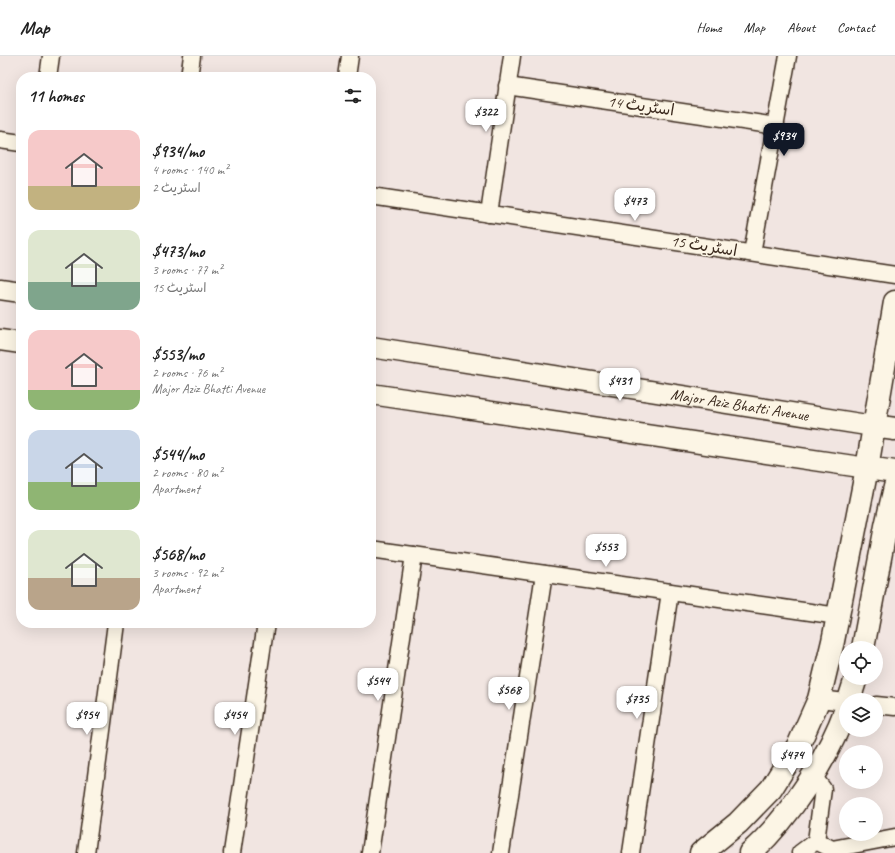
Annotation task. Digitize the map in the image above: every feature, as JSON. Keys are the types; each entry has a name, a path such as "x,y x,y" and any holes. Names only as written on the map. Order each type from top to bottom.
{"main road":[{"path":"701,853 738,823 771,789 799,744 819,699 838,616 867,468 895,302"},
{"name":"Major Aziz Bhatti Avenue","path":"873,426 895,429"},
{"path":"867,468 895,472"},
{"path":"864,641 886,526 895,487"},
{"path":"750,853 788,812 813,776 839,729"}],"street":[{"path":"49,72 51,56"},
{"path":"190,72 192,56"},
{"path":"348,72 350,56"},
{"path":"489,214 512,56"},
{"path":"752,253 788,56"},
{"name":"اسٹریٹ 14","path":"507,86 776,126"},
{"path":"0,140 16,142"},
{"name":"اسٹریٹ 15","path":"376,197 895,275"},
{"path":"0,289 16,291"},
{"path":"0,340 16,342"},
{"name":"Major Aziz Bhatti Avenue","path":"376,348 873,426"},
{"path":"376,395 867,468"},
{"path":"376,550 838,616"},
{"path":"370,853 414,555"},
{"path":"501,853 544,574"},
{"path":"631,853 670,592"},
{"path":"86,853 115,628"},
{"path":"232,853 265,628"},
{"path":"819,699 839,701"},
{"path":"883,706 895,707"},
{"path":"800,853 816,840 823,789 813,776"},
{"path":"816,840 832,849 895,837"}]}
